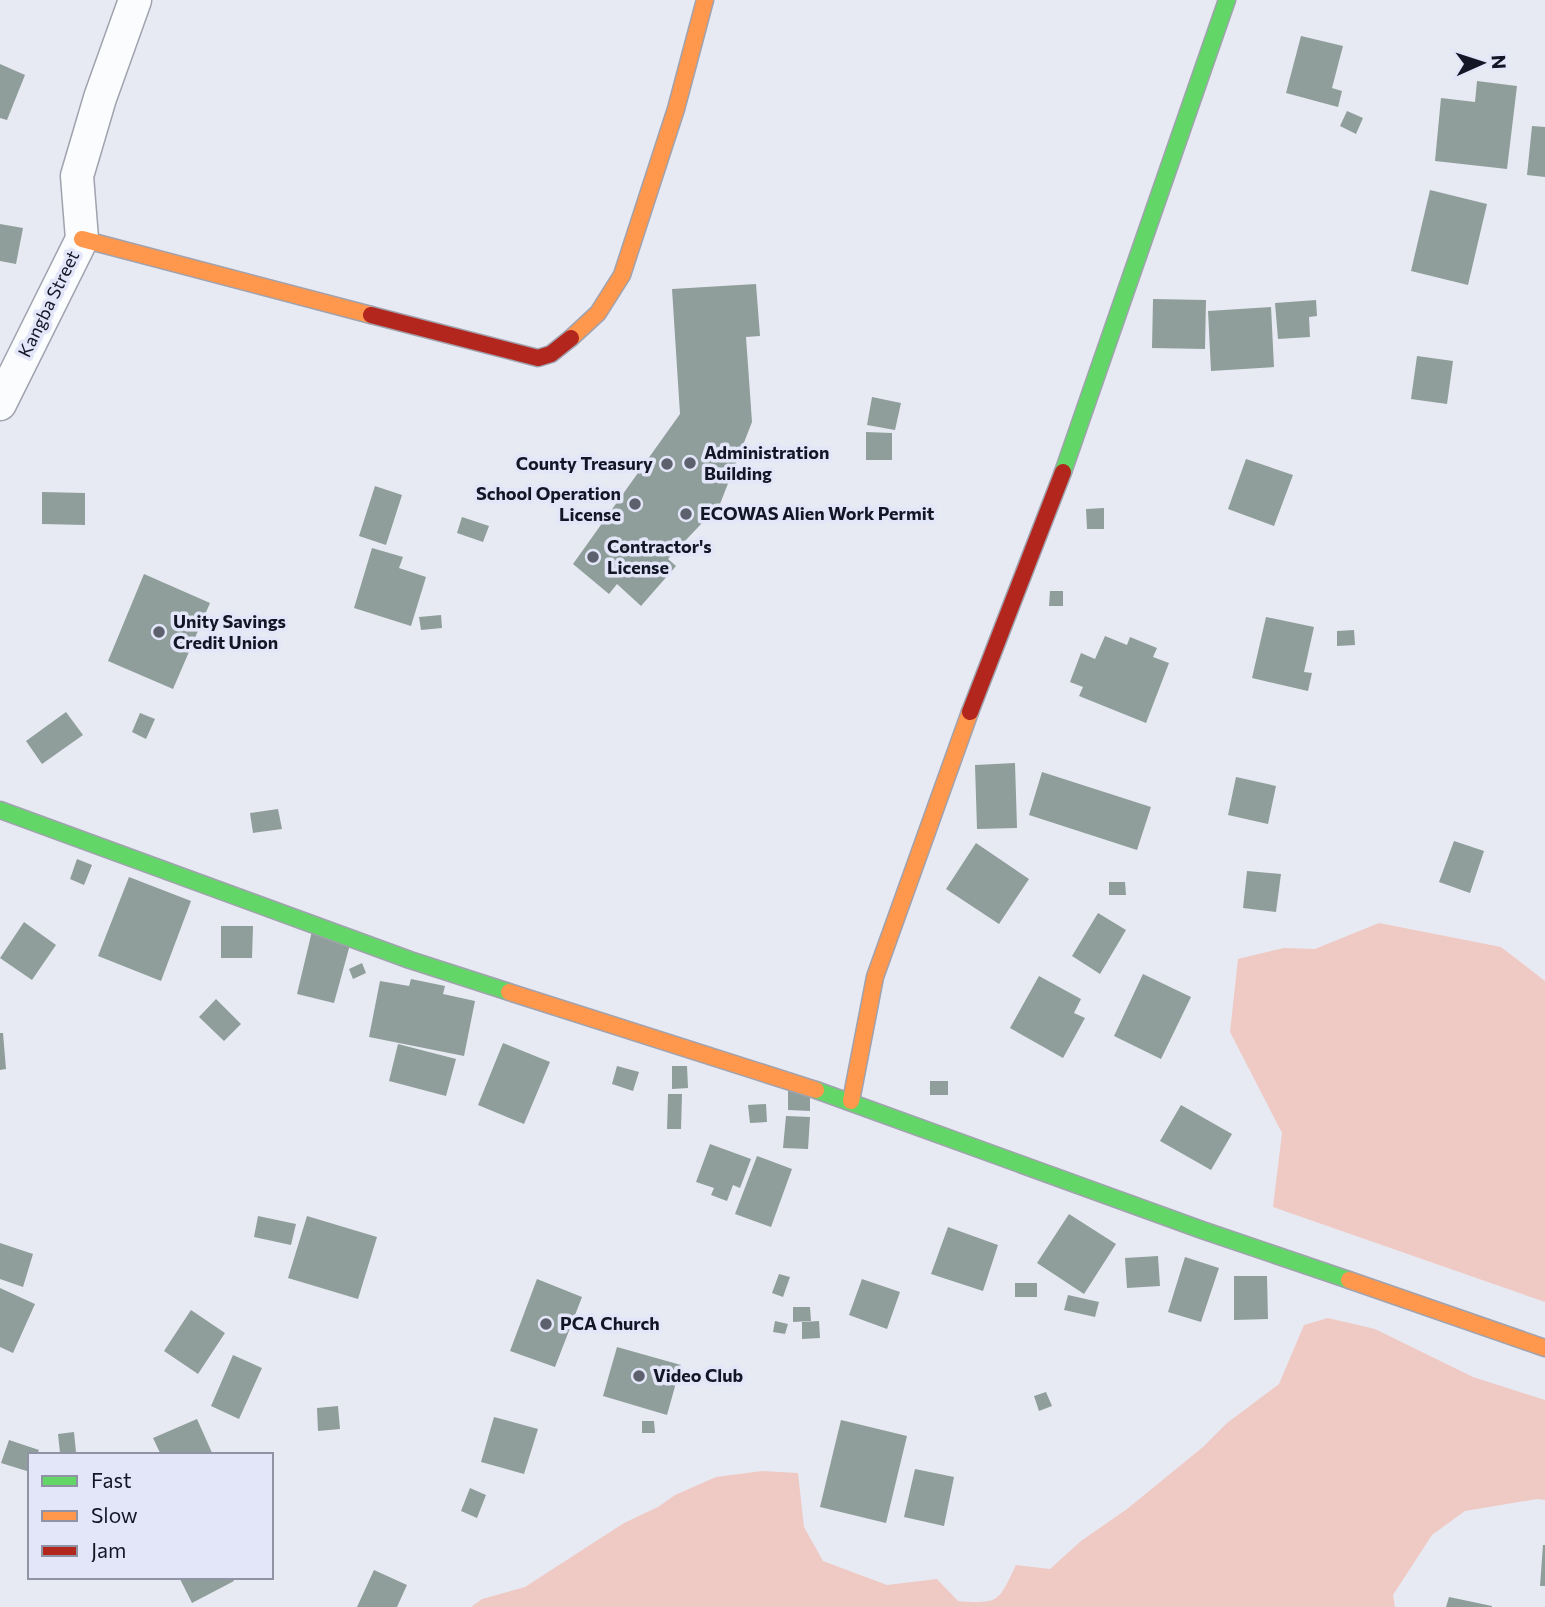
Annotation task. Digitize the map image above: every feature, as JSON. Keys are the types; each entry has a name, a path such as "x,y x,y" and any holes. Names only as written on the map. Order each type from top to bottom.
{"street":[{"name":"Kangba Street","path":"0,404 82,239 76,176 135,0"},
{"path":"82,239 525,356 538,358 551,354 576,335 598,313 622,275 676,108 705,0"},
{"path":"850,1101 875,977 993,650 1059,483 1227,0"},
{"path":"0,810 410,960 850,1101 1202,1230 1545,1348"}],"shaded area":[{"path":"1379,923 1501,947 1545,981 1545,1302 1273,1207 1282,1133 1230,1032 1238,959 1284,948 1315,949"},
{"path":"1328,1318 1375,1329 1473,1377 1545,1400 1545,1500 1465,1511 1432,1535 1393,1595 1395,1607 471,1607 482,1599 525,1587 624,1523 658,1507 675,1495 716,1477 762,1471 798,1473 804,1527 823,1561 887,1585 937,1579 958,1601 990,1601 1001,1593 1016,1565 1050,1569 1081,1541 1127,1509 1203,1447 1227,1423 1279,1384 1304,1325"}],"building":[{"path":"1301,36 1343,46 1332,88 1342,91 1338,107 1286,93"},
{"path":"0,64 25,75 7,120 0,118"},
{"path":"1477,81 1517,86 1507,169 1435,161 1441,98 1475,102"},
{"path":"1347,111 1363,118 1356,134 1340,126"},
{"path":"1532,126 1545,127 1545,177 1527,175"},
{"path":"1430,190 1487,204 1468,285 1411,271"},
{"path":"0,224 23,228 16,264 0,261"},
{"name":"Administration Building","path":"756,284 760,336 746,337 752,422 720,504 668,559 676,566 641,606 617,584 609,594 573,564 680,414 672,289"},
{"path":"1153,299 1206,300 1205,349 1152,348"},
{"path":"1316,300 1317,316 1309,317 1310,337 1278,339 1275,303"},
{"path":"1271,307 1274,367 1211,371 1208,311"},
{"path":"1417,356 1453,361 1447,404 1411,399"},
{"path":"872,397 901,403 895,430 867,425"},
{"path":"866,432 892,433 892,460 866,460"},
{"path":"1246,459 1293,475 1274,526 1228,509"},
{"path":"375,486 402,495 386,545 359,536"},
{"path":"42,492 85,493 85,525 42,524"},
{"path":"1104,508 1104,529 1087,529 1086,509"},
{"path":"462,517 489,526 483,542 457,533"},
{"path":"372,548 403,557 399,568 426,577 411,626 354,608"},
{"name":"Unity Savings Credit Union","path":"144,574 210,603 173,689 108,661"},
{"path":"1050,591 1063,591 1063,606 1049,606"},
{"path":"441,615 442,628 421,630 419,617"},
{"path":"1266,617 1314,627 1304,672 1312,673 1308,691 1252,678"},
{"path":"1354,630 1355,645 1337,646 1337,631"},
{"path":"1105,636 1127,645 1130,637 1157,648 1153,657 1169,663 1146,723 1079,696 1083,687 1070,682 1081,653 1095,659"},
{"path":"66,712 83,735 42,764 26,741"},
{"path":"140,713 155,719 146,739 132,732"},
{"path":"1015,763 1017,828 977,829 975,765"},
{"path":"1042,772 1151,807 1137,850 1029,815"},
{"path":"1236,777 1276,786 1268,824 1228,815"},
{"path":"278,809 282,829 253,833 250,813"},
{"path":"1454,841 1484,851 1470,893 1439,882"},
{"path":"976,843 1029,879 999,924 946,889"},
{"path":"77,859 92,865 84,885 70,879"},
{"path":"1247,871 1281,874 1276,912 1243,908"},
{"path":"129,877 191,901 161,981 98,956"},
{"path":"1109,882 1125,882 1126,895 1109,895"},
{"path":"1098,913 1126,930 1100,974 1072,956"},
{"path":"24,922 56,945 32,980 0,958"},
{"path":"221,926 253,926 252,958 221,958"},
{"path":"312,931 351,941 334,1003 297,994"},
{"path":"362,963 366,973 353,979 349,969"},
{"path":"1143,974 1191,997 1161,1059 1114,1036"},
{"path":"1039,976 1081,999 1074,1013 1085,1018 1063,1058 1010,1028"},
{"path":"411,979 445,986 443,994 475,1001 464,1056 369,1037 380,981 409,986"},
{"path":"216,999 241,1024 224,1041 199,1017"},
{"path":"0,1033 3,1033 6,1069 0,1070"},
{"path":"503,1043 550,1062 524,1124 478,1105"},
{"path":"398,1044 456,1059 446,1096 389,1081"},
{"path":"617,1066 639,1072 633,1091 612,1084"},
{"path":"672,1066 687,1066 688,1088 672,1089"},
{"path":"930,1081 948,1081 948,1095 930,1095"},
{"path":"788,1091 810,1092 810,1111 788,1110"},
{"path":"668,1094 682,1094 681,1129 667,1129"},
{"path":"766,1104 767,1122 750,1123 748,1105"},
{"path":"1181,1105 1232,1134 1211,1170 1160,1141"},
{"path":"786,1116 810,1117 808,1149 783,1148"},
{"path":"710,1144 751,1159 740,1188 733,1185 727,1201 711,1195 714,1188 696,1182"},
{"path":"757,1156 792,1169 771,1227 735,1214"},
{"path":"1069,1214 1116,1244 1084,1294 1037,1263"},
{"path":"258,1216 296,1224 291,1245 254,1237"},
{"path":"307,1216 377,1237 358,1299 288,1278"},
{"path":"948,1227 998,1245 983,1291 931,1274"},
{"path":"0,1243 33,1254 23,1287 0,1279"},
{"path":"1158,1256 1160,1286 1127,1288 1125,1258"},
{"path":"1185,1257 1219,1268 1201,1322 1168,1312"},
{"path":"779,1274 790,1277 783,1297 772,1293"},
{"path":"1234,1276 1267,1276 1268,1319 1234,1320"},
{"name":"PCA Church","path":"537,1279 582,1297 555,1367 510,1351"},
{"path":"862,1279 900,1292 887,1329 849,1315"},
{"path":"1015,1283 1037,1283 1037,1297 1015,1297"},
{"path":"0,1288 35,1304 13,1353 0,1347"},
{"path":"1068,1295 1099,1302 1095,1317 1064,1310"},
{"path":"793,1307 810,1307 811,1321 793,1322"},
{"path":"191,1310 225,1333 198,1374 164,1351"},
{"path":"775,1321 788,1324 785,1334 773,1332"},
{"path":"819,1321 820,1338 802,1339 802,1322"},
{"path":"617,1347 681,1365 667,1415 603,1396"},
{"path":"233,1355 262,1368 239,1419 211,1406"},
{"path":"1046,1392 1052,1406 1039,1411 1034,1396"},
{"path":"338,1406 340,1429 318,1431 317,1408"},
{"path":"494,1417 538,1429 524,1474 481,1462"},
{"path":"197,1419 212,1453 160,1453 153,1438"},
{"path":"841,1420 907,1436 886,1523 820,1507"},
{"path":"642,1421 654,1421 655,1433 642,1433"},
{"path":"74,1432 76,1452 60,1453 58,1434"},
{"path":"9,1440 39,1450 38,1453 28,1453 28,1471 1,1463"},
{"path":"915,1469 954,1477 944,1526 904,1517"},
{"path":"470,1488 486,1495 477,1518 461,1511"},
{"path":"1543,1545 1545,1586 1540,1586"},
{"path":"374,1570 407,1585 397,1607 357,1607"},
{"path":"180,1579 233,1579 234,1581 192,1603"},
{"path":"1449,1597 1492,1606 1492,1607 1446,1607"}],"traffic: fast":[{"path":"1063,472 1227,0"},
{"path":"0,810 410,960 509,992"},
{"path":"816,1090 1202,1230 1349,1280"}],"traffic: slow":[{"path":"571,338 598,313 622,275 676,109 705,0"},
{"path":"82,239 371,315"},
{"path":"851,1101 875,977 970,712"},
{"path":"509,992 816,1090"},
{"path":"1349,1280 1545,1348"}],"traffic: jam":[{"path":"371,315 538,358 551,354 571,338"},
{"path":"970,712 1063,472"}],"place":[{"name":"Administration Building","path":"690,463"},
{"name":"County Treasury","path":"667,464"},
{"name":"School Operation License","path":"635,504"},
{"name":"ECOWAS Alien Work Permit","path":"686,514"},
{"name":"Contractor's License","path":"593,557"},
{"name":"Unity Savings Credit Union","path":"159,632"},
{"name":"PCA Church","path":"546,1324"},
{"name":"Video Club","path":"639,1376"}]}
